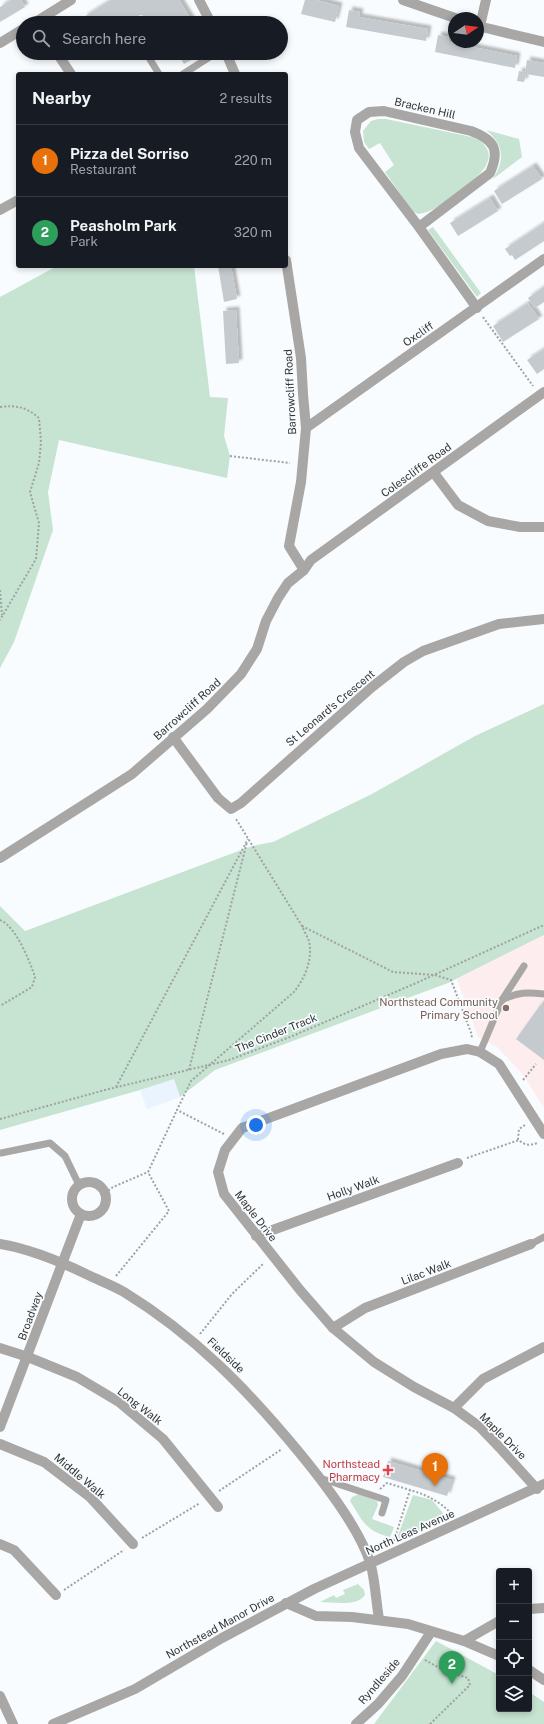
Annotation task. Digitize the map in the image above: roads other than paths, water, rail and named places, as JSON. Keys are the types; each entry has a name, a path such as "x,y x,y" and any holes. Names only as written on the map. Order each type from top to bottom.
{"street":[{"path":"46,16 71,0"},
{"path":"199,0 207,16"},
{"path":"403,0 448,16"},
{"path":"483,12 486,0"},
{"path":"484,27 544,42"},
{"path":"0,43 16,33"},
{"path":"62,60 71,72"},
{"path":"229,60 234,72"},
{"name":"Bracken Hill","path":"418,227 490,173 496,160 493,146 485,136 471,131 384,111 369,112 357,120 354,132 359,148 477,308"},
{"path":"0,210 16,201"},
{"name":"Oxcliff","path":"306,428 544,259"},
{"name":"Barrowcliff Road","path":"0,858 132,774 207,709 241,674 257,649 266,621 278,598 288,583 304,570 289,546 300,482 306,428 302,394 302,358 287,268"},
{"name":"Colescliffe Road","path":"304,570 311,560 434,473 542,393"},
{"path":"434,473 458,506 488,521 520,527 544,526"},
{"name":"St Leonard's Crescent","path":"173,737 218,798 231,809 241,803 361,697 404,662 423,651 499,624 544,619"},
{"name":"Maple Drive","path":"540,1486 480,1427 454,1408 414,1387 374,1362 333,1328 256,1236 224,1194 218,1172 225,1150 242,1128 441,1054 467,1049 480,1052 499,1064 535,1120 541,1138"},
{"name":"Holly Walk","path":"256,1236 458,1162"},
{"path":"84,1183 94,1183 98,1185 105,1193 105,1204 102,1210 92,1216 81,1214 73,1206 72,1194 79,1185 84,1183"},
{"name":"Broadway","path":"0,1427 28,1357 81,1214"},
{"name":"Fieldside","path":"0,1244 13,1246 63,1263 123,1291 171,1324 194,1342 231,1376 266,1412 320,1478 354,1530 370,1562 379,1619"},
{"name":"Lilac Walk","path":"333,1328 365,1308 531,1244"},
{"path":"454,1408 483,1379 544,1346"},
{"name":"Long Walk","path":"0,1348 28,1357 77,1377 119,1402 163,1439 218,1507"},
{"name":"Middle Walk","path":"0,1444 44,1462 90,1497 133,1544"},
{"name":"North Leas Avenue","path":"286,1603 370,1562 540,1486"},
{"path":"0,1544 14,1550 56,1595"},
{"name":"Northstead Manor Drive","path":"53,1724 135,1689 222,1638 286,1603 316,1616 379,1619 408,1624 464,1641 496,1655"},
{"path":"532,1609 544,1608"},
{"path":"464,1641 496,1623"},
{"name":"Ryndleside","path":"356,1724 378,1704 402,1676 431,1632"},
{"path":"532,1672 544,1680"},
{"path":"0,1696 13,1724"}],"lane":[{"path":"150,60 158,72"},
{"path":"186,72 205,60"},
{"path":"480,1052 502,1000 524,966"},
{"path":"502,1000 515,994 526,992 544,994"},
{"path":"1,1153 50,1143 64,1156 79,1185"},
{"path":"531,1244 544,1237"},
{"path":"320,1478 386,1500 382,1514"}],"place":[{"name":"Northstead Community Primary School","path":"506,1008"},
{"name":"Northstead Pharmacy","path":"388,1470"},
{"name":"Pizza del Sorriso","path":"435,1486"},
{"name":"Peasholm Park","path":"452,1684"}]}
